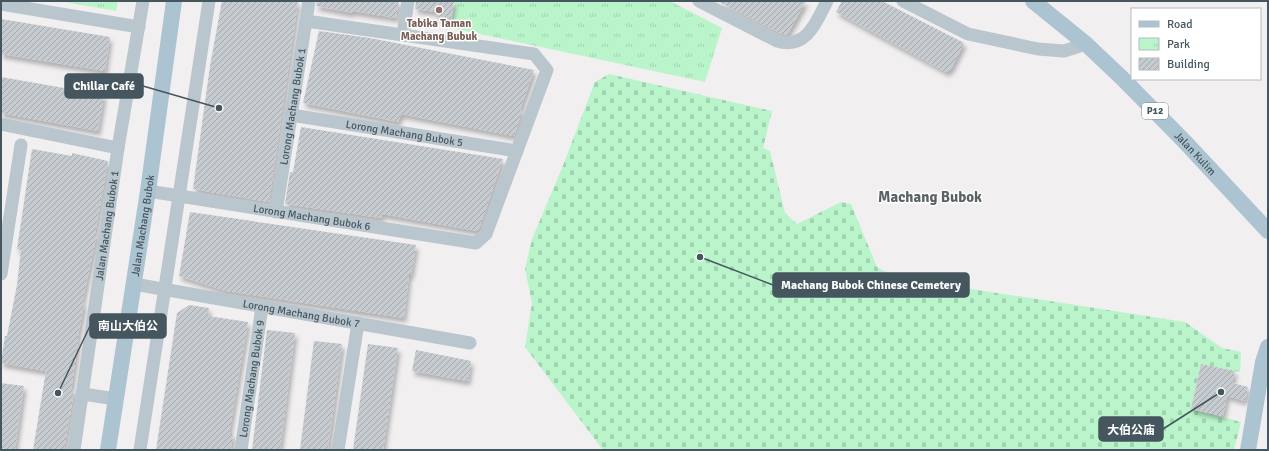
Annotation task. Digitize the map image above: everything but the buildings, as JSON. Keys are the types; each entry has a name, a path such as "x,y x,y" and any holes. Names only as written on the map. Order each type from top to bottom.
{"main road":[{"name":"Jalan Machang Bubok","path":"108,450 148,192 174,1"},
{"name":"Jalan Kulim","path":"1033,1 1086,44 1185,142 1268,231"},
{"path":"1248,450 1263,362 1268,347"}],"street":[{"name":"Jalan Machang Bubok 1","path":"74,450 118,148 143,1"},
{"path":"140,450 209,1"},
{"name":"Lorong Machang Bubok 1","path":"276,212 309,1"},
{"path":"403,35 408,1"},
{"path":"699,1 777,41 788,44 806,38 827,1"},
{"path":"903,1 968,34 1038,48 1064,51 1086,44"},
{"path":"1,4 138,27"},
{"path":"306,21 534,54 547,70 517,152"},
{"name":"Lorong Machang Bubok 5","path":"291,115 517,152"},
{"path":"1,124 118,148"},
{"path":"1,274 6,205 21,145"},
{"name":"Lorong Machang Bubok 6","path":"148,192 476,243 486,234 517,152"},
{"name":"Lorong Machang Bubok 7","path":"134,284 470,343"},
{"name":"Lorong Machang Bubok 9","path":"241,450 262,307"},
{"path":"338,450 358,323"},
{"path":"83,394 116,399"}],"green space":[{"path":"59,1 118,1 116,11"},
{"path":"455,1 670,1 722,28 705,82 451,28"},
{"path":"609,74 772,111 763,148 770,151 785,213 797,224 841,202 851,204 877,267 894,277 1185,322 1222,348 1241,352 1240,372 1201,364 1191,409 1241,422 1234,450 603,450 525,347 532,303 525,269 532,239 562,168 595,82"}],"place":[{"name":"Tabika Taman Machang Bubuk","path":"439,10"},
{"name":"Chillar Café","path":"219,108"},
{"name":"Machang Bubok Chinese Cemetery","path":"700,257"},
{"name":"大伯公庙","path":"1221,392"},
{"name":"南山大伯公","path":"58,393"}],"district":[{"name":"Machang Bubok","path":"930,197"}]}
